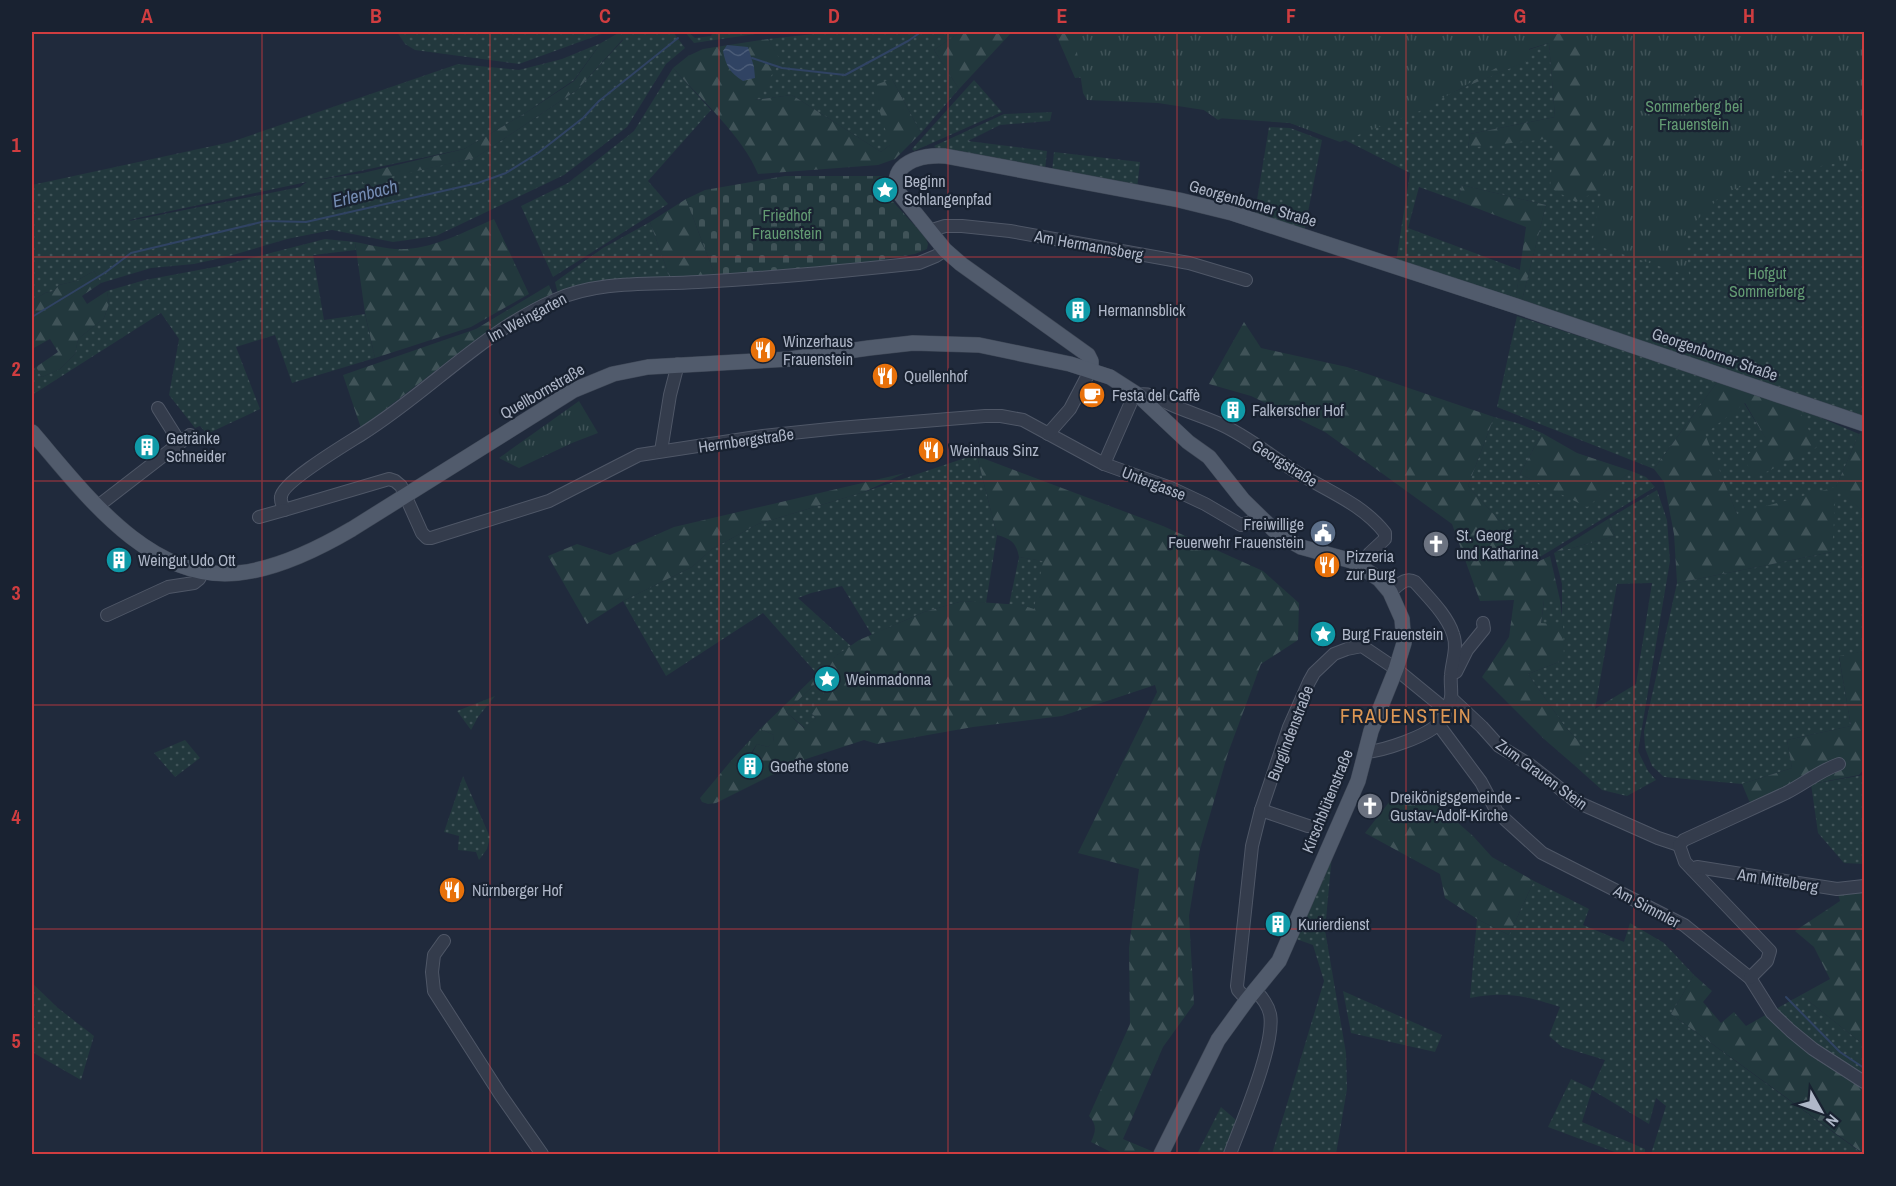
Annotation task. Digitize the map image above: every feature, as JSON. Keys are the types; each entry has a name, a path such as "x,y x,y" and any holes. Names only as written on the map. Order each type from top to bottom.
{"main road":[{"name":"Georgenborner Straße","path":"1091,369 1088,355 961,264 945,250 899,193 896,181 904,165 925,155 945,156 1179,200 1232,213 1864,424"},
{"name":"Quellbornstraße","path":"32,432 98,506 128,535 154,554 178,565 203,572 238,573 289,560 338,537 574,390 593,381 631,370 678,364 790,359 913,343 994,347 1091,369"},
{"name":"Kirschblütenstraße","path":"1091,369 1110,377 1137,394 1181,436 1209,457 1257,515 1278,534 1293,543 1343,557 1360,565 1379,579 1390,592 1399,610 1404,633 1401,655 1371,731 1358,781 1279,961 1218,1040 1161,1155"}],"street":[{"name":"Am Hermannsberg","path":"929,231 945,226 1010,231 1189,263 1246,280"},
{"name":"Im Weingarten","path":"284,510 280,498 284,489 304,472 408,402 493,334 556,299 604,286 699,282 919,263 945,250"},
{"path":"661,451 670,394 678,364"},
{"path":"1048,434 1070,409 1091,369"},
{"path":"1104,464 1137,394"},
{"name":"Georgstraße","path":"1137,394 1151,394 1247,438 1291,469 1337,494 1375,522 1385,533 1385,539 1360,565"},
{"path":"98,506 185,439 158,408"},
{"name":"Herrnbergstraße","path":"407,496 422,533 427,538 432,538 549,501 639,456 661,451 763,436 961,417 1001,416 1023,420 1048,434"},
{"name":"Untergasse","path":"1048,434 1104,464 1197,500 1241,525 1251,522 1257,515"},
{"path":"259,517 389,479 395,480 407,496"},
{"path":"107,615 168,587 194,584 203,572"},
{"path":"1366,752 1408,740 1438,724 1448,704 1455,643 1453,634 1443,616 1415,582 1410,579 1406,580 1390,592"},
{"path":"1451,681 1467,650 1484,629 1484,623"},
{"name":"Burglindenstraße","path":"1230,1155 1262,1067 1270,1025 1267,1007 1251,995 1238,990 1237,986 1252,846 1261,810 1290,727 1309,682 1334,654 1362,646 1448,704"},
{"name":"Zum Grauen Stein","path":"1448,704 1482,727 1499,746 1530,765 1577,802 1679,845"},
{"name":"Am Simmler","path":"1438,724 1480,782 1497,812 1532,846 1684,924 1750,978 1772,1013 1791,1031 1813,1049 1864,1082"},
{"path":"1679,845 1684,840 1785,793 1821,771 1839,764"},
{"path":"1261,810 1308,826"},
{"name":"Am Mittelberg","path":"1679,845 1685,862 1770,951 1767,961 1750,978"},
{"name":"Am Mittelberg","path":"1692,869 1697,867 1837,889 1864,886"},
{"path":"444,940 434,955 432,972 434,991 495,1087 542,1155"}],"green space":[{"path":"397,32 607,32 519,64 415,50 405,44"},
{"path":"620,32 673,32 685,48 666,64 627,127 564,175 436,236 393,242 332,230 287,239 194,264 151,268 101,283 94,271 76,281 59,285 54,291 45,293 32,301 32,185 231,142 458,64 519,70 562,59 601,43 574,80 524,114 464,149 317,180 363,173 364,182 475,158 577,90 623,40","holes":["307,182 300,187 129,221"]},
{"path":"620,32 623,39 577,90 475,158 363,183 363,173 464,149 524,114 574,81 601,43"},
{"path":"685,32 695,38 711,36 713,32 770,32 694,43"},
{"path":"832,32 960,32 934,50 959,89 921,133 892,79 890,145 881,152 792,95 754,100 780,61 768,39"},
{"path":"960,32 1012,32 959,89 934,50"},
{"path":"1055,32 1753,32 1622,178 1576,202 1550,188 1554,138 1468,148 1470,134 1555,117 1549,43 1529,49 1530,60 1395,116 1222,118 1218,120 1204,110 1208,68 1075,78"},
{"path":"1074,32 1546,32 1526,51 1420,111 1340,142 1290,123 1217,118 1204,110 1158,103 1087,100 1083,93"},
{"name":"Sommerberg bei Frauenstein","path":"1579,32 1864,32 1864,173 1849,161 1776,174 1724,193 1686,231 1689,276 1592,244 1610,143 1607,133 1610,120 1584,117 1585,93"},
{"name":"Hofgut Sommerberg","path":"1864,32 1864,416 1768,386 1522,300 1546,205 1462,185 1458,201 1419,187 1408,228 1520,270 1515,303 1396,262 1410,173 1345,140 1290,123 1241,118 1396,116 1529,60 1528,50 1549,43 1555,117 1470,134 1468,148"},
{"path":"768,39 781,61 755,100 792,95 881,152 890,145 872,86 892,79 921,133 895,159 878,165 758,174 732,132 673,68 688,56 703,49"},
{"path":"673,68 711,110 648,181 668,204 553,277 521,206 568,183 634,131"},
{"path":"974,80 1002,112 914,151 912,149"},
{"path":"1052,112 1050,121 1000,125 968,141 1047,151 1045,170 937,149 934,146 1004,114"},
{"path":"1269,127 1290,128 1322,140 1304,233 1254,218"},
{"path":"1054,152 1140,162 1137,189 1052,172"},
{"name":"Friedhof Frauenstein","path":"785,176 883,176 883,188 887,195 925,237 928,244 927,249 915,254 862,263 716,278 686,199 705,190"},
{"path":"1462,185 1546,205 1522,300 1515,303 1526,227 1458,201"},
{"path":"686,199 716,278 671,281 650,222"},
{"path":"494,219 529,294 471,327 375,358 365,313 355,242 393,249 418,248 451,238"},
{"path":"650,222 671,281 558,294 555,282 603,248"},
{"path":"325,239 355,242 356,250 313,255 324,320 365,314 375,358 292,383 275,335 236,347 260,409 207,434 200,426 195,428 169,395 179,339 161,313 32,395 32,370 36,367 42,377 60,369 75,354 78,339 104,318 109,304 107,291 145,280 220,266"},
{"path":"94,271 101,283 82,296 87,304 107,291 109,304 104,318 78,339 75,354 60,369 42,377 36,367 58,352 50,339 32,349 32,301 45,293 54,291 59,285 76,281"},
{"path":"549,285 554,297 473,342 361,428 343,375 476,329"},
{"path":"1517,316 1718,381 1654,469 1497,407"},
{"path":"1244,322 1261,348 1347,367 1494,417 1468,486 1537,562 1550,556 1560,600 1544,600 1541,623 1563,625 1564,660 1528,674 1566,728 1588,751 1574,765 1544,739 1482,677 1509,637 1514,600 1480,601 1452,524 1325,432 1251,396 1209,384"},
{"path":"1718,381 1798,408 1817,447 1754,478 1744,458 1766,439 1745,403 1705,434 1737,514 1836,487 1859,434 1864,430 1864,512 1836,488 1832,552 1677,583 1674,534 1664,482 1654,469"},
{"path":"579,401 598,433 519,468 499,458"},
{"path":"1744,403 1767,440 1754,478 1798,408 1859,434 1836,487 1864,512 1864,651 1839,657 1851,726 1787,740 1792,768 1742,784 1664,777 1652,766 1645,748 1644,731 1677,583 1832,552 1737,514 1704,434"},
{"path":"1494,417 1542,433 1520,474 1587,506 1631,471 1646,477 1655,487 1535,560 1468,486"},
{"path":"1542,433 1577,453 1631,471 1587,507 1520,474"},
{"path":"977,456 997,535 986,603 963,601 924,612 872,635 842,586 798,598 851,646 837,655 818,675 763,613 666,676 623,601 692,567 712,549 758,524"},
{"path":"977,456 1163,526 1263,571 1299,603 1298,640 1261,664 1228,753 1200,849 1189,916 1194,1004 1163,1047 1123,1139 1154,1152 1153,1154 1115,1154 1091,1142 1095,1128 1089,1116 1130,1024 1129,948 1139,869 1078,853 1157,692 1155,685 1062,716 973,727 877,744 864,740 800,761 716,803 708,804 702,802 700,798 730,762 746,772 758,768 752,758 753,752 757,744 768,747 773,742 774,735 760,729 837,655 859,640 924,612 963,601 1021,605 1034,609 1043,561 1019,557 1012,542 997,535","holes":["817,682 824,688 824,702 819,703 812,714 816,718 804,728 786,712"]},
{"path":"905,473 864,492 758,524 712,549 692,567 623,601 587,624 548,556 577,544 610,555 674,527"},
{"path":"1657,490 1667,520 1670,561 1638,751 1648,771 1656,780 1627,796 1602,790 1574,765 1587,750 1566,728 1528,674 1564,660 1541,624 1544,600 1560,600 1562,616 1562,584 1554,553 1615,536 1608,519","holes":["1652,583 1636,684 1595,709 1617,584"]},
{"path":"1608,519 1615,536 1554,553"},
{"path":"1019,557 1044,561 1034,610 1021,605 1009,605"},
{"path":"1864,651 1864,769 1859,775 1811,784 1753,810 1742,784 1792,768 1787,740 1851,726 1839,656"},
{"path":"817,682 824,688 824,702 812,714 816,718 805,728 786,712"},
{"path":"495,696 478,717 471,730 457,711"},
{"path":"760,729 774,735 773,743 768,747 757,744 751,757 756,756 753,760 759,767 752,773 746,772 730,762"},
{"path":"185,740 200,758 175,777 154,753"},
{"path":"1864,775 1864,864 1844,863 1818,833 1811,784"},
{"path":"463,776 490,837 487,849 479,860 476,852 458,850 459,836 444,832"},
{"path":"1426,795 1473,836 1492,857 1534,881 1509,935 1477,919 1445,898 1440,874 1365,833 1393,797"},
{"path":"1332,855 1325,930 1346,1053 1347,1089 1336,1154 1272,1154 1324,981 1313,945 1296,939"},
{"path":"1534,881 1589,909 1583,925 1624,942 1630,923 1664,943 1694,975 1671,1014 1863,1154 1651,1154 1666,1106 1656,1098 1649,1124 1592,1090 1582,1122 1645,1149 1645,1154 1620,1154 1548,1127 1571,1079 1592,1089 1605,1060 1562,1047 1549,1036 1560,1007 1506,995 1470,998 1477,919 1509,935"},
{"path":"1864,889 1864,1045 1801,995 1830,979 1814,947 1795,931 1840,901 1837,891"},
{"path":"1694,975 1712,991 1703,1002 1721,1023 1734,1012 1746,1026 1769,1013 1864,1088 1864,1154 1671,1014"},
{"path":"32,983 58,1008 94,1036 81,1080 32,1052"},
{"path":"1343,991 1442,1035 1435,1052 1351,1033"},
{"path":"1801,995 1864,1045 1864,1080 1810,1044 1774,1010"},
{"path":"1221,1107 1236,1120 1223,1154 1197,1154"}],"water":[{"path":"727,45 748,47 755,78 743,81 732,72 727,65 723,51"}],"waterway":[{"name":"Erlenbach","path":"752,58 782,68 845,75 921,32"},
{"name":"Erlenbach","path":"32,317 106,272 131,253 266,221 306,222 478,183 506,173 538,153 583,118 599,101 678,38"},
{"path":"1786,997 1840,1052 1864,1068"}],"place":[{"name":"Beginn Schlangenpfad","path":"885,190"},
{"name":"Hermannsblick","path":"1078,310"},
{"name":"Winzerhaus Frauenstein","path":"763,350"},
{"name":"Quellenhof","path":"885,376"},
{"name":"Festa del Caffè","path":"1092,395"},
{"name":"Falkerscher Hof","path":"1233,410"},
{"name":"Getränke Schneider","path":"147,447"},
{"name":"Weinhaus Sinz","path":"931,450"},
{"name":"Freiwillige Feuerwehr Frauenstein","path":"1323,533"},
{"name":"St. Georg und Katharina","path":"1436,544"},
{"name":"Weingut Udo Ott","path":"119,560"},
{"name":"Pizzeria zur Burg","path":"1327,565"},
{"name":"Burg Frauenstein","path":"1323,634"},
{"name":"Weinmadonna","path":"827,679"},
{"name":"Goethe stone","path":"750,766"},
{"name":"Dreikönigsgemeinde - Gustav-Adolf-Kirche","path":"1370,806"},
{"name":"Nürnberger Hof","path":"452,890"},
{"name":"Kurierdienst","path":"1278,924"}],"district":[{"name":"FRAUENSTEIN","path":"1406,716"}]}
